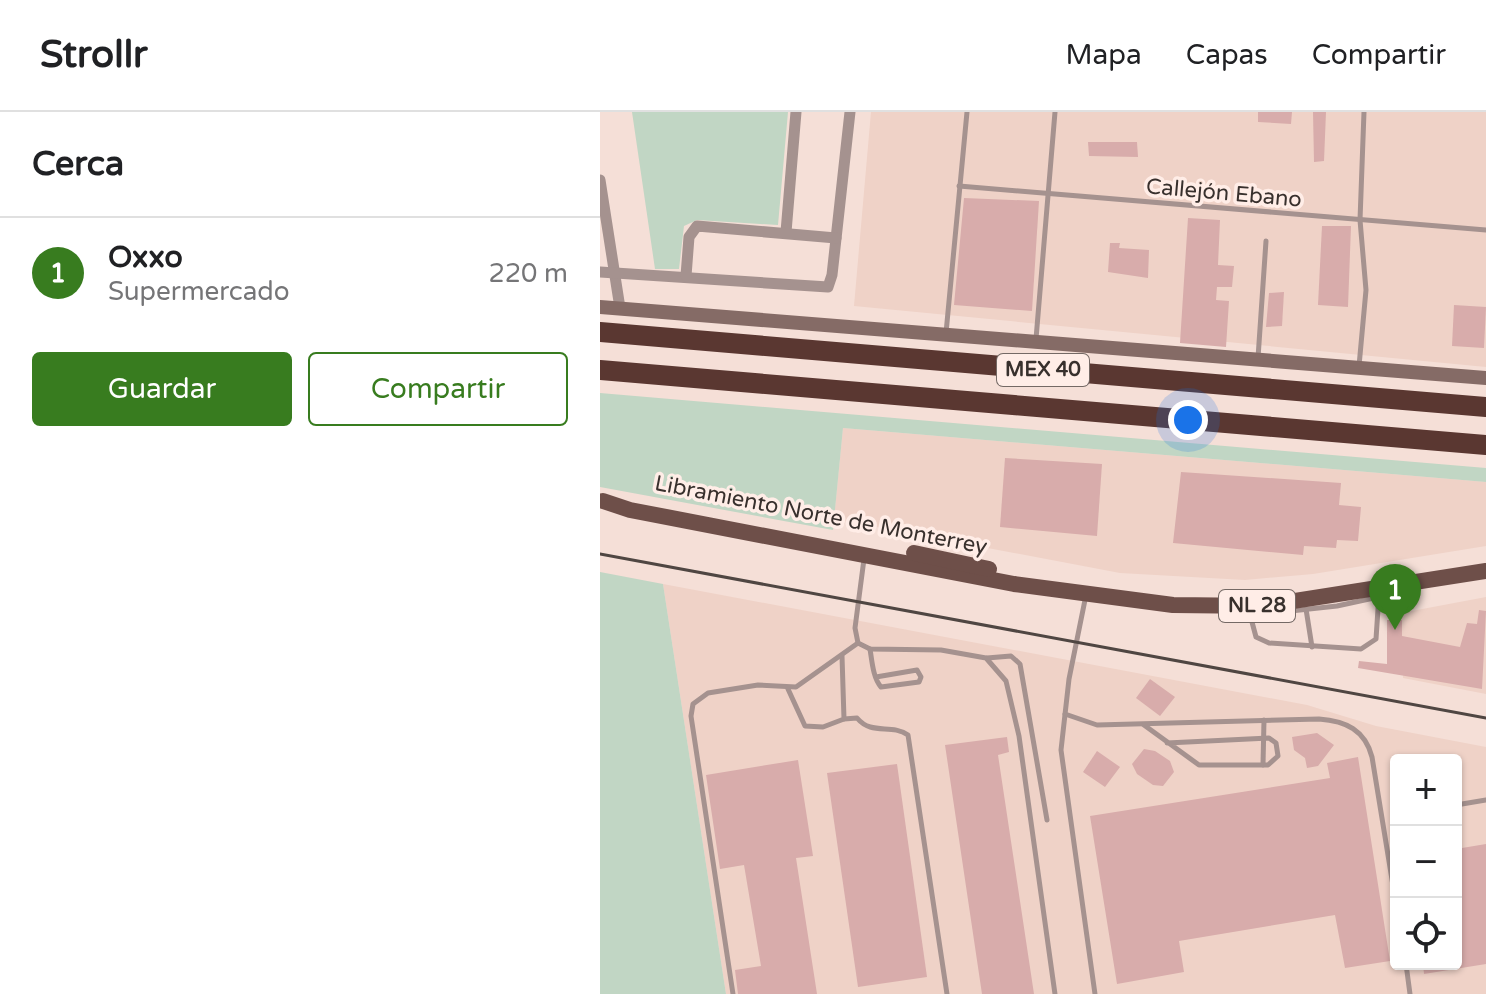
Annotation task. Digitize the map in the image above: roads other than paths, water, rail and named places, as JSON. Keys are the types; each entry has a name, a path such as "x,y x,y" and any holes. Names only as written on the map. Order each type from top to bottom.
{"highway":[{"name":"MEX 40","path":"600,332 1486,407"},
{"name":"MEX 40","path":"600,370 1486,445"}],"main road":[{"name":"Libramiento Norte de Monterrey","path":"601,501 653,505 774,526 1004,573 1028,584"},
{"name":"Libramiento Norte de Monterrey","path":"601,501 630,510 1028,584 1173,605 1248,610 1306,605 1480,572"},
{"path":"774,526 864,554 946,560"}],"street":[{"path":"786,232 796,112"},
{"path":"600,272 686,276 811,289 828,287 850,112"},
{"path":"600,180 620,308"},
{"path":"686,276 688,242 694,228 708,225 836,238"},
{"path":"600,307 1486,378"}],"lane":[{"path":"946,334 967,112"},
{"path":"1036,340 1055,112"},
{"path":"1359,368 1366,290 1360,220 1364,112"},
{"name":"Callejón Ebano","path":"959,186 1486,230"},
{"path":"1258,359 1266,241"},
{"path":"858,643 856,618 864,554"},
{"path":"1248,610 1256,637 1281,646 1361,649 1370,646 1378,629 1379,593"},
{"path":"1087,594 1065,714 1062,773 1095,994"},
{"path":"1306,605 1312,647"},
{"path":"858,643 870,649 941,650 986,658 1011,656 1020,664 1047,820"},
{"path":"733,994 691,716 693,704 708,693 763,684 788,689 803,683 858,643"},
{"path":"870,649 876,677 881,687 919,682 921,677 917,670 876,677"},
{"path":"842,655 844,719"},
{"path":"986,658 1006,681 1015,710 1055,994"},
{"path":"788,689 805,726 823,727 857,718 866,728 904,731 908,735 947,994"},
{"path":"1065,714 1097,725 1331,720 1352,727 1365,739 1374,767 1395,898"},
{"path":"1263,765 1264,720"},
{"path":"1144,724 1167,743 1199,765 1263,765 1275,760 1278,751 1273,740 1264,738 1167,743"},
{"path":"1462,804 1486,800"},
{"path":"1407,970 1410,994"}],"railway":[{"path":"600,554 1486,718"}],"place":[{"name":"Oxxo","path":"1395,630"}]}
